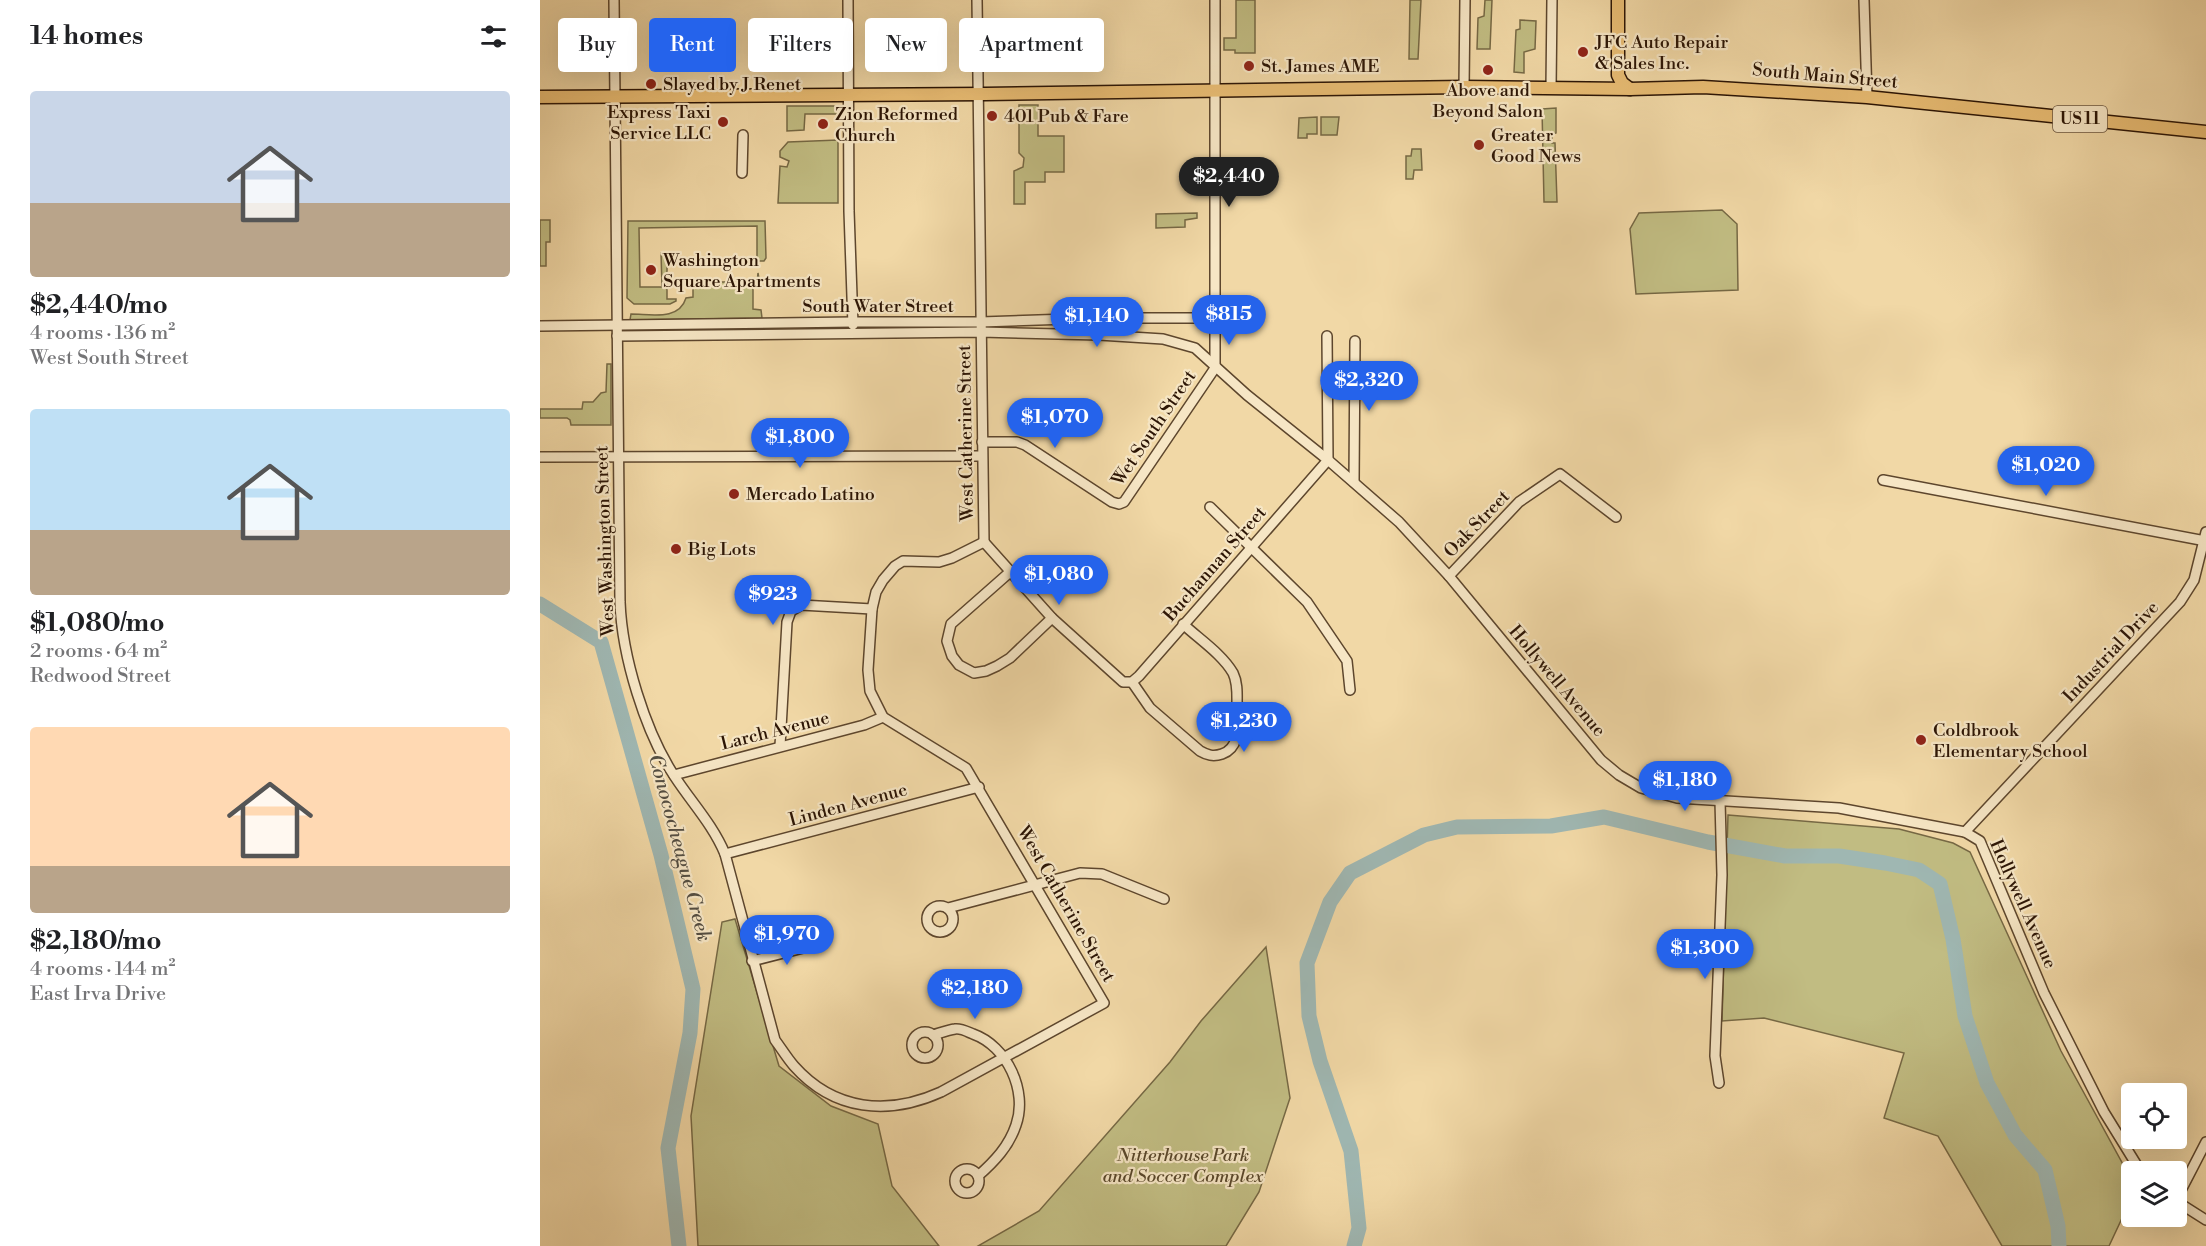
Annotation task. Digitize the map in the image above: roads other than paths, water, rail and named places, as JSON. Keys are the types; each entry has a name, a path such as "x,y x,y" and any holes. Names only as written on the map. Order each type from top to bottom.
{"main road":[{"path":"1608,89 1614,84 1618,75 1618,0"},
{"path":"1618,75 1622,83 1630,89"},
{"name":"South Main Street","path":"540,97 1464,87 1608,89 1735,87 1867,97 2206,132"}],"street":[{"name":"West Washington Street","path":"614,0 620,609 623,636 636,688 653,735 674,775 717,835 725,854 775,1040 793,1065 813,1085 842,1100 864,1106 900,1106 923,1101 941,1092 1104,1003"},
{"path":"848,0 849,211 853,334"},
{"name":"West Catherine Street","path":"977,0 984,542 939,562 903,561 895,566 880,586 872,609 870,691 884,717 966,768 1104,1003"},
{"path":"1215,0 1215,368"},
{"path":"1464,87 1465,0"},
{"path":"1551,88 1552,0"},
{"path":"1864,0 1867,97"},
{"path":"742,173 743,135"},
{"name":"South Water Street","path":"617,336 853,334 1098,318 1216,318"},
{"name":"South Water Street","path":"540,326 853,322 981,327"},
{"name":"Hollywell Avenue","path":"981,327 1163,339 1196,348 1215,368 1328,460 1399,522 1449,576 1601,760 1619,775 1641,788 1677,798 1839,808 1965,832 1980,842 2044,993 2104,1112 2134,1161"},
{"path":"1327,336 1328,460"},
{"path":"1354,482 1355,341"},
{"name":"Wet South Street","path":"982,442 1017,442 1025,445 1112,502 1119,504 1124,501 1215,368"},
{"path":"540,456 982,456"},
{"name":"Buchannan Street","path":"1127,682 1139,676 1328,460"},
{"name":"Oak Street","path":"1449,576 1518,502 1560,474 1617,517"},
{"path":"1883,480 2206,538"},
{"path":"1210,507 1307,602 1327,628 1347,661 1350,690"},
{"name":"Industrial Drive","path":"1965,832 2180,602 2194,580 2206,538"},
{"path":"984,542 1052,618 1127,682 1150,708 1200,751 1208,756 1217,756 1230,749 1236,742 1238,733 1237,684 1227,665 1183,624"},
{"path":"1010,572 951,624 947,641 952,656 959,665 974,673 986,672 998,666 1010,658 1052,618"},
{"path":"780,746 787,622 791,611 801,605 872,609"},
{"name":"Larch Avenue","path":"674,775 864,725 884,717"},
{"name":"Linden Avenue","path":"725,854 979,787"},
{"path":"1719,1083 1715,1056 1722,875 1720,801"},
{"path":"948,908 1080,873 1102,874 1164,899"},
{"path":"752,961 815,945"},
{"path":"933,1035 957,1029 982,1037 1004,1057 1017,1083 1020,1103 1017,1123 1008,1144 992,1164 978,1176"},
{"path":"2187,1179 2206,1142"},
{"path":"2187,1207 2206,1220"}],"waterway":[{"name":"Conococheague Creek","path":"540,604 601,642 661,855 693,989 690,1033 668,1148 679,1246"},
{"name":"Conococheague Creek","path":"1354,1246 1359,1228 1351,1151 1320,1061 1309,1016 1307,963 1330,902 1350,873 1424,835 1457,827 1551,826 1604,817 1708,842 1785,856 1839,856 1885,863 1919,870 1940,884 1953,939 1965,1016 1987,1083 2015,1135 2045,1170 2058,1226 2059,1246"}],"place":[{"name":"JFC Auto Repair & Sales Inc.","path":"1583,52"},
{"name":"St. James AME","path":"1249,66"},
{"name":"Above and Beyond Salon","path":"1488,70"},
{"name":"Slayed by J Renet","path":"651,84"},
{"name":"401 Pub & Fare","path":"992,116"},
{"name":"Express Taxi Service LLC","path":"723,122"},
{"name":"Zion Reformed Church","path":"823,124"},
{"name":"Greater Good News","path":"1479,145"},
{"name":"Washington Square Apartments","path":"651,270"},
{"name":"Mercado Latino","path":"734,494"},
{"name":"Big Lots","path":"676,549"},
{"name":"Coldbrook Elementary School","path":"1921,740"}],"park label":[{"name":"Nitterhouse Park and Soccer Complex","path":"1183,1165"}]}
